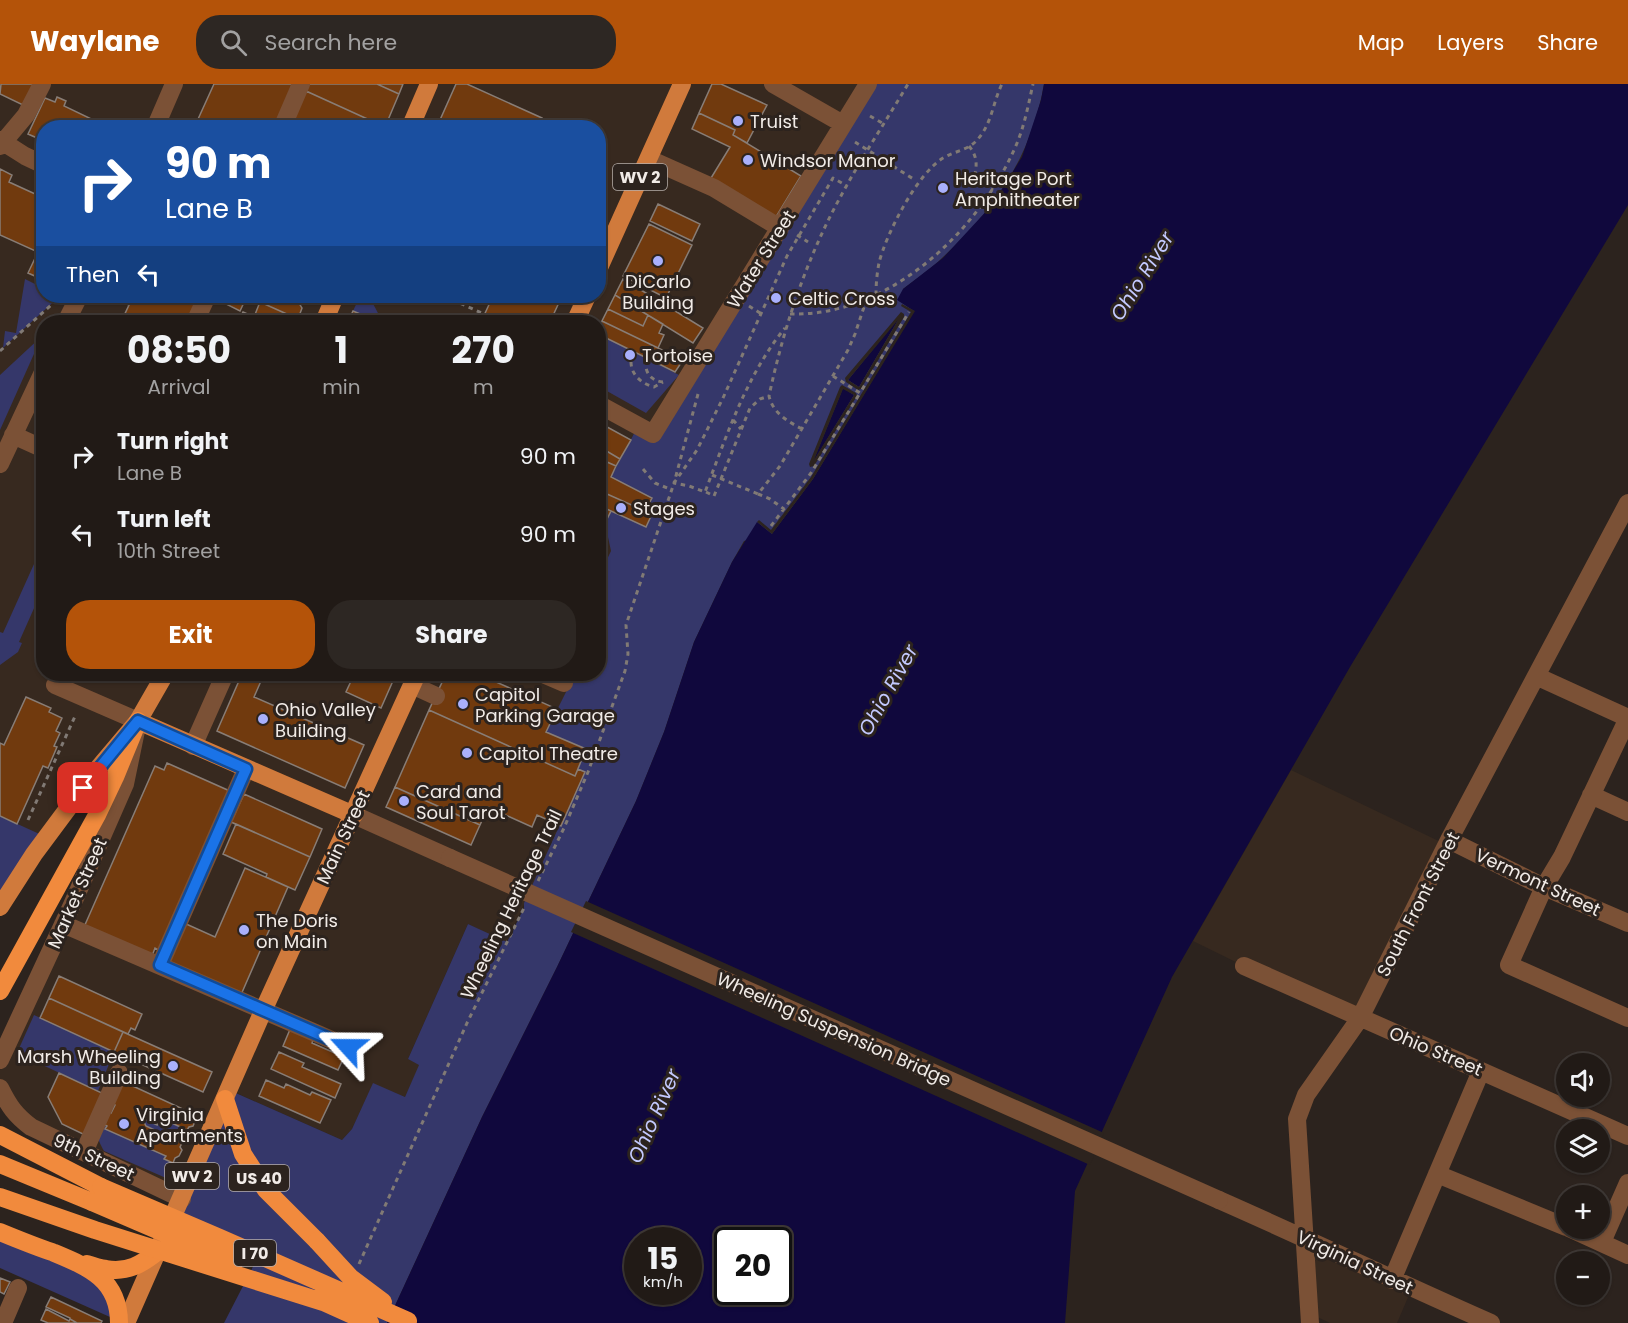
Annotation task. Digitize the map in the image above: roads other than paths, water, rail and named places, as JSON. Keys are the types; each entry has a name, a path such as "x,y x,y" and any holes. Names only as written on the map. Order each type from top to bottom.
{"highway":[{"path":"0,992 97,815 138,721"},
{"name":"US 40","path":"225,1099 243,1154 266,1190 351,1278 410,1322"},
{"name":"I 70","path":"0,1135 97,1195 370,1323"},
{"name":"I 70","path":"0,1164 230,1242 410,1322"},
{"path":"0,1197 106,1234 326,1303"},
{"path":"0,1232 79,1263 95,1272 112,1290 119,1310 119,1323"},
{"path":"79,1263 123,1270 135,1267 158,1252"}],"main road":[{"path":"413,120 429,84"},
{"name":"WV 2","path":"606,252 682,84"},
{"name":"Market Street","path":"0,907 34,854 95,772 138,721 161,681"},
{"name":"Main Street","path":"225,1099 414,681"},
{"path":"138,721 354,815"},
{"name":"WV 2","path":"126,1323 225,1099"}],"street":[{"path":"36,161 1,142 26,115 42,84"},
{"path":"158,120 174,84"},
{"path":"285,120 301,84"},
{"path":"773,84 843,124"},
{"name":"Water Street","path":"606,408 653,434 868,84"},
{"path":"648,159 714,188 780,228"},
{"path":"0,464 36,387"},
{"path":"13,435 36,445"},
{"name":"South Front Street","path":"1310,1323 1297,1119 1306,1095 1360,1018 1449,840 1628,503"},
{"path":"1536,676 1628,718 1562,857 1544,887 1509,965 1628,1018"},
{"path":"194,746 222,681"},
{"path":"417,681 436,696"},
{"path":"559,681 564,683"},
{"path":"55,685 138,721"},
{"name":"Market Street","path":"0,1060 125,784 138,721"},
{"path":"160,965 246,769"},
{"path":"1591,795 1628,812"},
{"name":"Wheeling Suspension Bridge","path":"354,815 1219,1200"},
{"name":"Vermont Street","path":"1449,840 1544,887 1628,923"},
{"path":"63,924 348,1047"},
{"name":"Ohio Street","path":"1244,966 1628,1136"},
{"path":"1392,1280 1481,1071"},
{"path":"84,1152 119,1073"},
{"name":"9th Street","path":"0,1088 10,1108 31,1127 182,1199"},
{"path":"1437,1174 1556,1223"},
{"path":"1602,1242 1628,1183"},
{"name":"Virginia Street","path":"1219,1200 1491,1323"},
{"path":"1595,1239 1628,1255"},
{"path":"3,1323 18,1288"}],"water":[{"name":"Ohio River","path":"1044,84 1628,84 1628,205 1350,667 1172,977 1075,1191 1065,1323 387,1323 482,1117 636,801 664,732 694,642 732,562 757,522 772,534 813,479 914,311 897,300 903,289 943,258 992,205 1022,157"},
{"path":"901,315 859,387 848,380"},
{"path":"843,388 854,395 812,464"}],"place":[{"name":"Truist","path":"738,121"},
{"name":"Windsor Manor","path":"748,160"},
{"name":"Heritage Port Amphitheater","path":"943,188"},
{"name":"DiCarlo Building","path":"658,261"},
{"name":"Celtic Cross","path":"776,298"},
{"name":"Tortoise","path":"630,355"},
{"name":"Stages","path":"621,508"},
{"name":"Capitol Parking Garage","path":"463,704"},
{"name":"Ohio Valley Building","path":"263,719"},
{"name":"Capitol Theatre","path":"467,753"},
{"name":"Card and Soul Tarot","path":"404,801"},
{"name":"The Doris on Main","path":"244,930"},
{"name":"Marsh Wheeling Building","path":"173,1066"},
{"name":"Virginia Apartments","path":"124,1124"}]}
